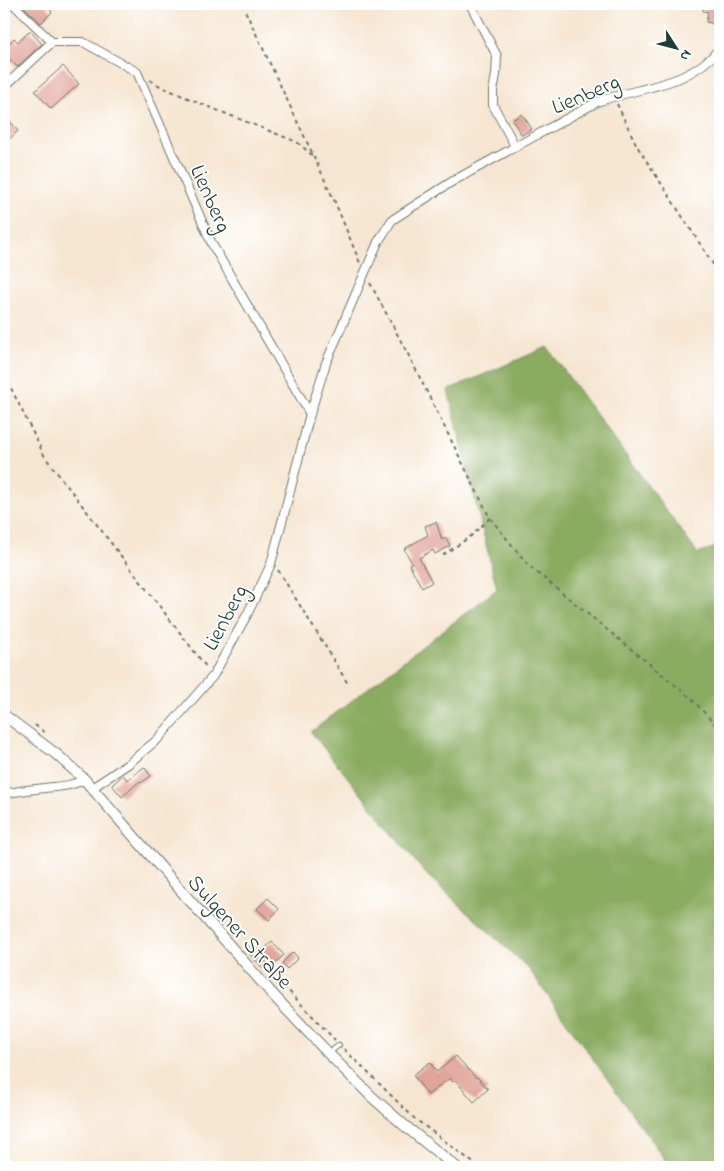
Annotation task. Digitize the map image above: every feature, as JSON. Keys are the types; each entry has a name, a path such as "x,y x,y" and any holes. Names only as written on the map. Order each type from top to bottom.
{"street":[{"path":"13,4 52,42"},
{"path":"470,4 497,56 493,105 515,146"},
{"path":"4,87 52,42 83,42 137,72"},
{"name":"Lienberg","path":"92,788 128,764 158,739 213,676 248,613 271,564 310,414 326,363 378,242 392,220 453,181 597,102 613,96 658,86 680,78 702,67 720,48"},
{"name":"Lienberg","path":"137,72 212,244 310,414"},
{"name":"Sulgener Straße","path":"4,715 56,754 84,779 269,990 328,1054 372,1097 456,1167"},
{"path":"4,794 67,785 84,779"}],"lane":[{"path":"328,1054 339,1045"}],"path":[{"path":"242,4 335,202 356,255 490,518 529,566 690,698 720,730"},
{"path":"137,72 162,87 212,109 297,142 314,157"},
{"path":"613,96 637,146 720,275"},
{"path":"4,374 44,457 213,676"},
{"path":"443,555 471,536 490,518"},
{"path":"271,564 283,577 348,684"},
{"path":"276,984 285,987 339,1045 414,1118 479,1167"}],"green space":[{"path":"547,347 698,554 720,545 720,1167 670,1167 528,968 425,873 311,732 497,589 448,390"}],"building":[{"path":"21,4 44,4 52,12 41,23"},
{"path":"704,4 720,4 720,25 706,22 708,12 703,11"},
{"path":"30,31 42,44 17,67 4,53 4,49 14,38 18,42"},
{"path":"63,66 79,84 51,109 35,91"},
{"path":"4,114 18,131 4,144"},
{"path":"522,114 532,129 522,135 512,120"},
{"path":"436,522 442,540 446,538 450,546 435,554 433,550 419,558 432,582 422,588 409,564 412,563 404,549 428,535 425,526"},
{"path":"144,767 151,776 141,783 140,781 122,797 112,785 123,775 127,780"},
{"path":"268,898 279,909 269,920 257,909"},
{"path":"253,942 262,951 272,942 284,955 266,972 246,950"},
{"path":"293,952 298,958 287,969 282,963"},
{"path":"456,1056 488,1089 474,1102 455,1080 453,1082 450,1078 428,1095 413,1075 430,1062 437,1072"}]}
